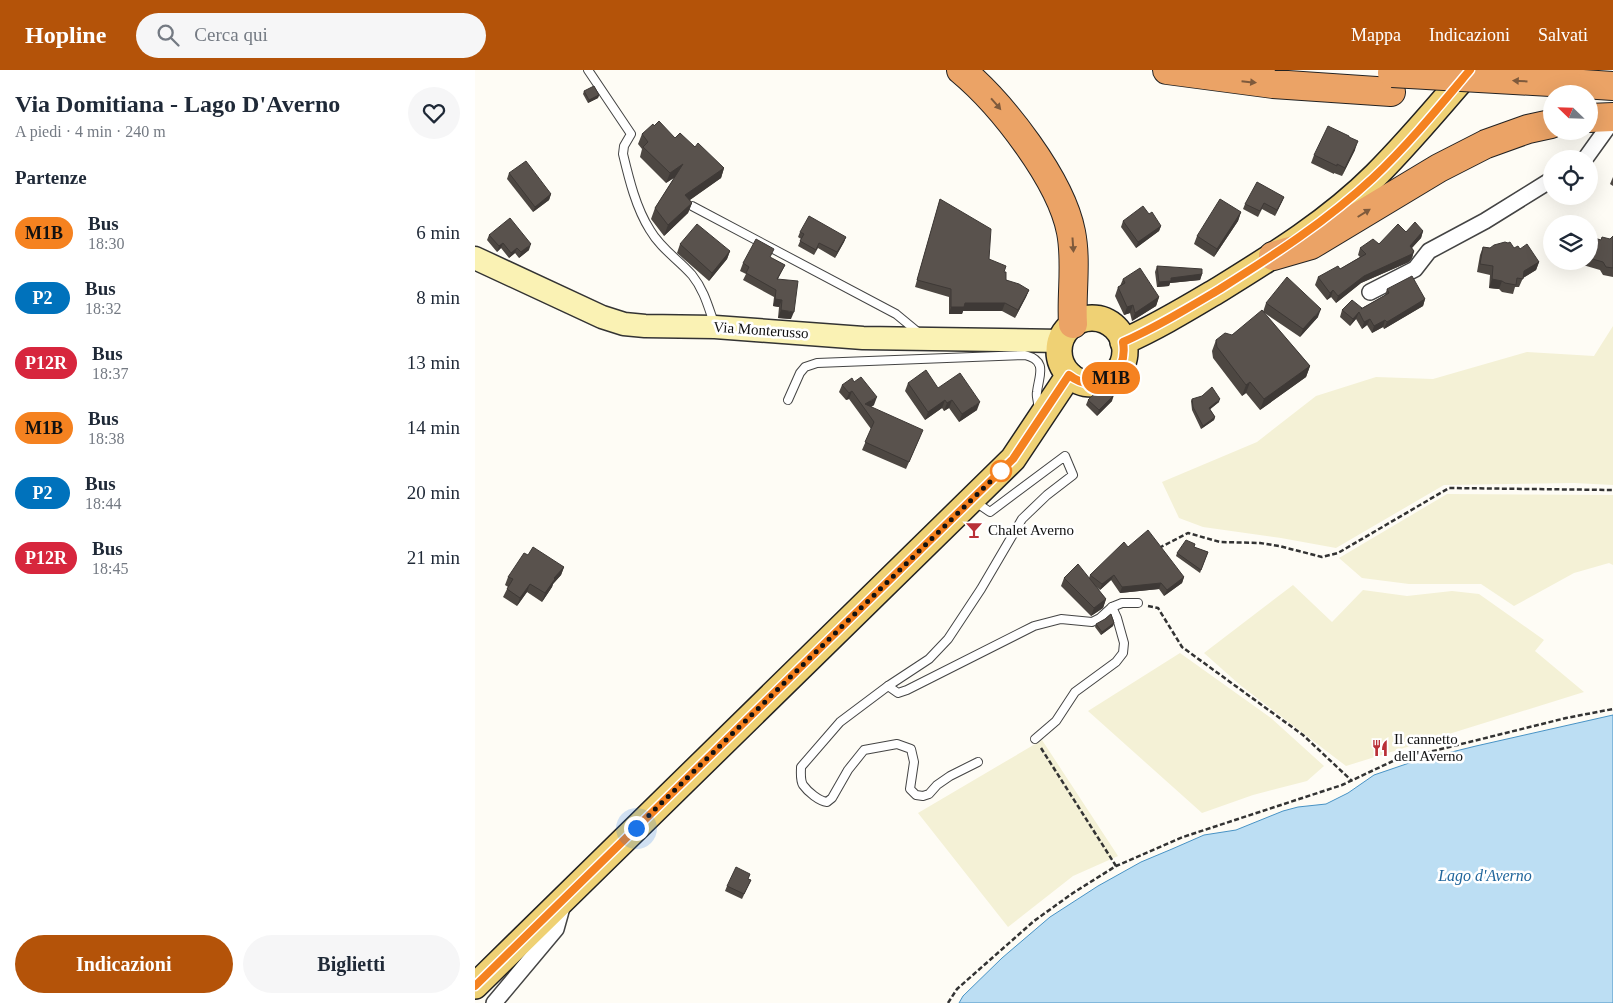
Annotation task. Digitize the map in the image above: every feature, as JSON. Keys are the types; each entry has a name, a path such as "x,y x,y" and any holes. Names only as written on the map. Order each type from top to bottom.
{"highway":[{"path":"961,70 971,78 1010,120 1041,166 1061,201 1072,234 1073,252 1067,333"},
{"path":"1167,70 1273,84 1391,82 1543,91"},
{"path":"1343,70 1391,82"},
{"path":"1598,88 1613,86"},
{"path":"1598,103 1613,104"},
{"path":"1598,118 1613,119"},
{"path":"1273,256 1311,245 1439,168 1486,144 1540,126"}],"main road":[{"path":"1123,342 1150,331 1273,256 1323,221 1375,176 1421,127 1469,70"},
{"path":"1090,318 1107,322 1120,334 1123,342 1125,351 1121,367 1109,380 1101,383 1084,383 1069,375 1063,368 1060,359 1067,333 1081,320 1090,318"},
{"path":"475,986 1013,459 1069,375"}],"street":[{"path":"1591,150 1613,119"},
{"path":"1370,292 1415,269 1429,251 1485,221 1543,185"},
{"name":"Via Monterusso","path":"475,258 602,317 624,324 645,326 715,326 863,338 926,339 1067,333"},
{"path":"494,1003 556,929 565,897"}],"lane":[{"path":"588,70 631,134 624,146 623,154 638,204 649,230 665,251 691,275 705,293 715,326"},
{"path":"692,206 896,314 926,339"},
{"path":"788,400 800,373 805,367 817,363 1025,355 1033,357 1039,363 1041,376 1037,392 1038,404 1045,410"},
{"path":"972,500 990,512 1065,456 1073,475 1047,495 1022,519 981,589 948,639 929,659 888,686 840,722 801,768 800,776 803,785 820,801 827,802 832,798 848,770 864,750 897,744 911,749 914,762 910,789 916,795 923,796 929,794 937,785 950,776 978,762"},
{"path":"888,686 898,693 1034,626 1061,619 1092,622 1101,618 1112,607 1122,603 1139,603"},
{"path":"1035,739 1056,721 1075,692 1116,662 1123,653 1124,643 1112,607"}],"path":[{"path":"1153,551 1188,533 1220,542 1260,543 1279,546 1322,557 1338,553 1449,488 1613,490"},
{"path":"1139,603 1158,608 1182,647 1303,735 1352,781"},
{"path":"948,1003 957,989 1034,921 1073,893 1116,866 1183,837 1352,781 1393,761 1566,718 1613,709"},
{"path":"1035,739 1116,866"}],"shaded area":[{"path":"1613,326 1613,485 1574,483 1444,485 1336,548 1203,527 1179,518 1162,482 1257,442 1316,396 1376,377 1433,379 1527,352 1594,356"},
{"path":"1447,494 1613,495 1613,565 1609,563 1574,573 1514,606 1481,584 1409,584 1362,578 1339,558"},
{"path":"1293,585 1332,622 1363,590 1407,596 1452,591 1479,594 1544,640 1535,651 1584,692 1346,766 1240,685 1204,653"},
{"path":"1180,653 1271,718 1324,766 1307,781 1253,795 1202,813 1088,711"},
{"path":"1042,740 1118,856 1073,876 1008,927 918,813"}],"water":[{"name":"Lago d'Averno","path":"1613,715 1613,1003 959,1003 963,996 1002,958 1050,917 1098,886 1141,862 1204,835 1236,830 1298,807 1326,804 1348,793 1374,775 1415,761"}],"building":[{"path":"594,86 599,95 589,100 584,91"},
{"path":"659,121 675,138 680,133 695,147 698,143 724,168 685,195 692,203 668,225 655,208 683,164 670,173 643,147 648,142 642,134"},
{"path":"1328,126 1358,141 1345,168 1314,155"},
{"path":"526,161 551,194 535,207 509,173"},
{"path":"1257,182 1284,197 1277,210 1264,203 1260,211 1245,204"},
{"path":"940,199 991,229 989,259 1006,266 1004,272 1006,272 1006,280 1019,284 1029,290 1018,310 1005,303 965,303 964,307 951,307 951,289 917,280"},
{"path":"1220,199 1241,212 1217,249 1197,236"},
{"path":"1143,206 1149,214 1152,212 1161,226 1138,242 1123,221"},
{"path":"809,216 846,237 837,252 819,243 816,250 800,241 804,234 800,232"},
{"path":"510,218 531,244 521,252 517,248 511,253 503,243 499,246 489,235"},
{"path":"1415,222 1423,231 1410,246 1414,251 1412,254 1364,276 1338,296 1333,290 1330,293 1318,277 1338,266 1340,269 1366,254 1360,248 1373,239 1379,244 1398,224 1406,232"},
{"path":"697,224 730,251 712,273 680,244"},
{"path":"1613,236 1613,268 1606,267 1603,262 1598,261 1598,239 1601,240 1602,237 1610,239"},
{"path":"756,239 774,249 770,257 785,265 777,279 798,281 794,312 781,310 782,300 775,299 776,290 746,273 749,267 743,263"},
{"path":"1510,242 1514,248 1518,246 1520,249 1527,244 1539,262 1524,271 1523,279 1517,278 1516,285 1492,279 1493,266 1480,264 1483,247 1490,248"},
{"path":"1157,266 1202,269 1202,274 1171,278 1171,281 1159,282"},
{"path":"1140,268 1159,297 1135,313 1133,305 1127,307 1118,287 1125,283 1123,279"},
{"path":"1412,276 1425,299 1387,322 1385,320 1374,326 1370,319 1364,322 1359,312 1353,319 1342,310 1352,300 1361,309 1389,293 1387,289"},
{"path":"1287,277 1321,309 1303,329 1266,303"},
{"path":"1262,310 1310,366 1264,399 1250,382 1246,385 1217,347 1216,340 1225,333 1232,335"},
{"path":"926,370 938,388 960,373 980,402 962,414 952,400 947,403 945,400 928,412 908,383"},
{"path":"861,377 877,397 865,404 923,430 909,462 865,442 874,422 852,391 849,393 842,385 852,378 854,382"},
{"path":"1104,384 1114,395 1099,410 1088,400"},
{"path":"1212,387 1220,399 1209,408 1215,417 1203,426 1193,407 1192,399 1202,396"},
{"path":"1148,530 1184,577 1167,590 1161,583 1122,587 1114,575 1102,584 1090,575 1124,542 1128,547"},
{"path":"1186,540 1195,544 1194,547 1208,552 1201,570 1177,553"},
{"path":"533,547 564,567 554,578 545,593 530,584 520,598 507,589 513,579 508,577 524,553 528,555"},
{"path":"1078,564 1106,599 1094,608 1064,578"},
{"path":"1111,614 1114,623 1102,632 1096,624"},
{"path":"736,867 750,874 748,879 751,880 744,894 727,886"}],"bus line":[{"name":"M1B","path":"475,986 1013,459 1069,375 1084,383 1101,383 1109,380 1121,367 1124,360 1123,342 1150,331 1273,256 1323,221 1350,200 1375,176 1421,127 1470,70"}],"place":[{"name":"Chalet Averno","path":"974,530"},
{"name":"Il cannetto dell'Averno","path":"1380,748"}],"route":[{"path":"636,828 1001,471"}]}
